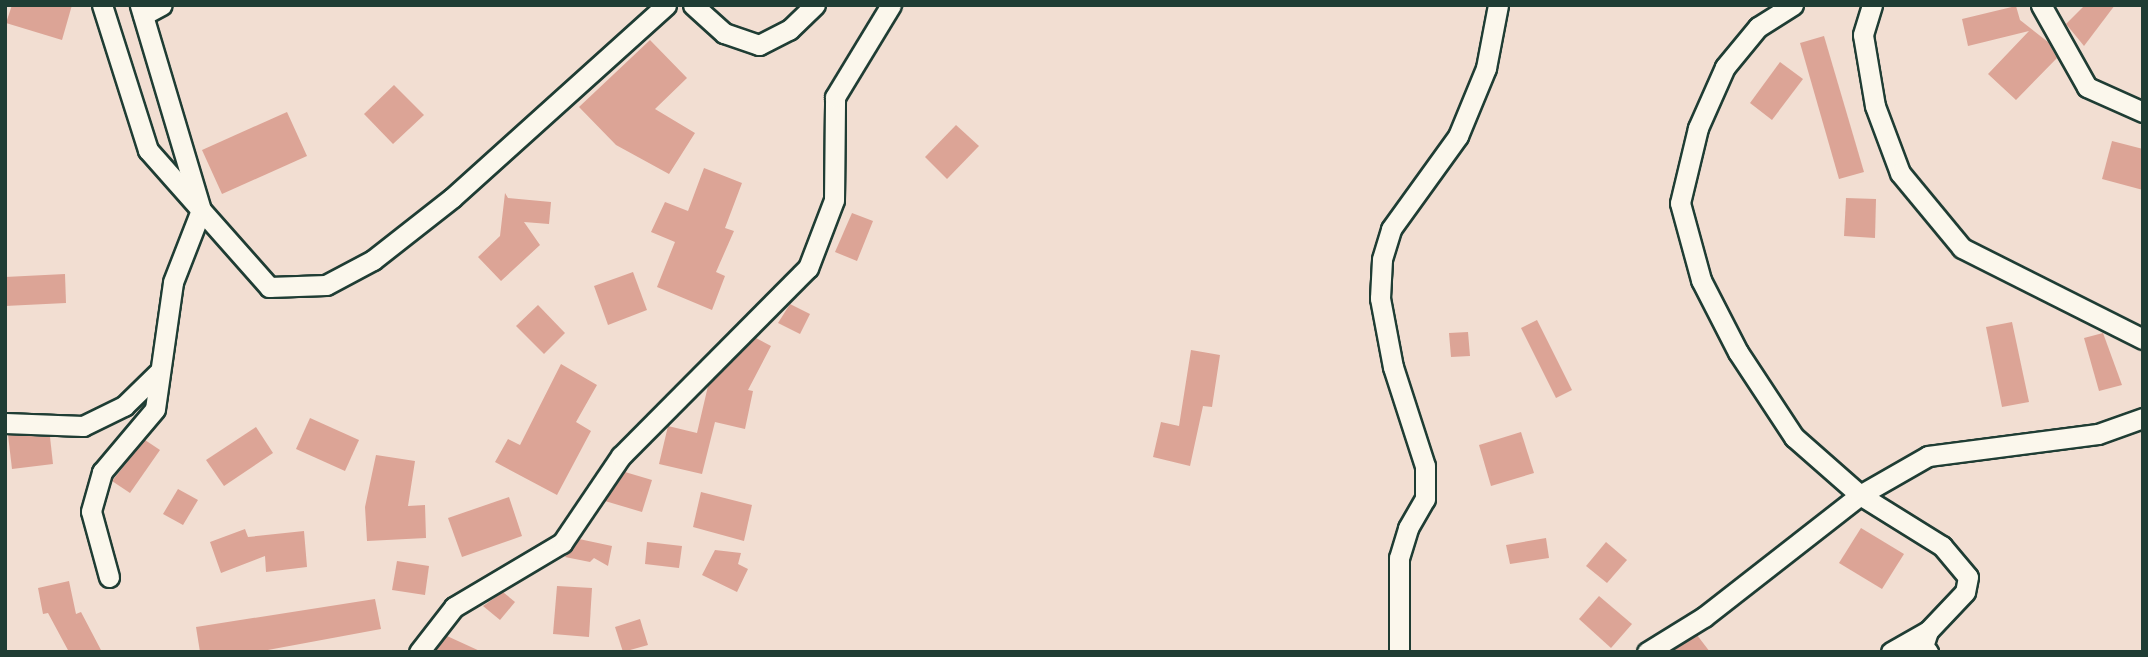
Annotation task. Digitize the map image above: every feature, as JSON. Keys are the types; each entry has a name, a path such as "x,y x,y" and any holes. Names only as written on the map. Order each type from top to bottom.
{"street":[{"path":"102,5 148,150 270,287 326,285 373,260 452,198 666,5"},
{"path":"109,577 91,511 102,472 155,409 173,282 201,210 142,10 162,5"},
{"path":"693,5 724,33 759,45 789,30 815,5"},
{"path":"419,652 454,607 562,543 621,456 807,268 834,200 835,97 891,5"},
{"path":"1399,652 1399,558 1408,528 1425,499 1424,466 1393,367 1380,298 1382,259 1391,229 1458,136 1486,68 1498,5"},
{"path":"1793,5 1758,27 1725,67 1698,128 1680,203 1701,280 1738,352 1794,437 1860,495 1942,546 1968,577 1965,592 1928,631 1891,652"},
{"path":"1872,5 1863,35 1875,106 1909,184 1962,248 2143,340"},
{"path":"2041,5 2088,87 2143,112"},
{"path":"5,423 83,426 124,406 160,371"},
{"path":"1647,652 1704,617 1860,495 1928,456 2098,434 2143,418"},
{"path":"1928,631 1923,646 1928,652"}],"building":[{"path":"12,5 72,5 62,40 6,23"},
{"path":"2085,5 2115,5 2084,46 2066,24"},
{"path":"2016,6 2020,20 2048,42 2057,58 2016,100 1988,74 2029,31 1968,46 1962,19"},
{"path":"1824,36 1864,172 1839,179 1800,43"},
{"path":"650,40 687,78 655,109 695,133 669,174 616,145 579,107"},
{"path":"1780,62 1803,79 1772,120 1750,103"},
{"path":"394,85 424,115 393,144 364,114"},
{"path":"287,112 307,156 222,194 202,150"},
{"path":"956,125 979,146 947,179 925,157"},
{"path":"2112,141 2143,149 2143,190 2102,179"},
{"path":"704,168 742,183 725,228 734,231 716,272 725,276 712,310 657,287 675,242 651,232 665,202 688,211"},
{"path":"505,193 508,198 551,202 549,224 524,222 540,245 501,281 478,257 500,236"},
{"path":"1846,198 1876,199 1875,238 1844,236"},
{"path":"852,213 873,221 857,261 835,252"},
{"path":"633,272 647,310 608,325 594,286"},
{"path":"65,274 66,303 5,306 5,277"},
{"path":"790,304 810,314 800,334 778,323"},
{"path":"538,305 565,333 544,354 516,326"},
{"path":"1537,320 1572,390 1556,398 1521,328"},
{"path":"2012,322 2029,402 2002,407 1986,327"},
{"path":"1468,332 1470,356 1451,357 1449,333"},
{"path":"2103,333 2122,385 2099,391 2084,338"},
{"path":"756,338 771,346 748,390 753,391 745,429 715,422 702,474 659,464 668,426 697,433 708,386"},
{"path":"1191,350 1220,355 1212,407 1203,406 1190,466 1153,457 1161,422 1179,426"},
{"path":"561,364 597,385 576,422 591,431 557,495 495,462 508,439 520,445"},
{"path":"310,418 359,440 345,471 296,449"},
{"path":"256,427 273,453 224,486 206,460"},
{"path":"1521,432 1534,473 1491,486 1479,445"},
{"path":"8,435 50,437 53,464 12,469"},
{"path":"145,440 160,450 130,493 112,481"},
{"path":"376,455 415,461 408,506 425,505 426,538 367,541 365,507"},
{"path":"625,472 652,480 642,512 605,501"},
{"path":"178,489 198,500 183,525 163,514"},
{"path":"701,492 752,505 744,541 693,527"},
{"path":"509,497 522,536 462,557 448,518"},
{"path":"1861,528 1904,554 1882,589 1839,563"},
{"path":"245,529 248,537 304,531 307,567 266,572 265,556 221,573 210,542"},
{"path":"1546,538 1549,558 1510,564 1506,545"},
{"path":"579,539 612,546 608,566 594,558 590,562 565,557"},
{"path":"647,542 682,546 679,568 645,564"},
{"path":"1606,542 1627,560 1607,583 1586,566"},
{"path":"715,550 741,553 738,564 748,569 737,592 702,575"},
{"path":"397,561 429,566 425,595 392,590"},
{"path":"69,581 76,614 81,612 102,652 69,652 48,613 43,614 38,588"},
{"path":"557,586 592,588 589,637 553,634"},
{"path":"503,592 515,602 500,620 483,606"},
{"path":"1599,596 1632,624 1611,648 1579,619"},
{"path":"375,599 381,629 257,652 200,652 196,627"},
{"path":"640,619 648,645 623,652 615,627"},
{"path":"1697,635 1710,652 1671,652"},
{"path":"447,636 482,652 435,652"}]}
